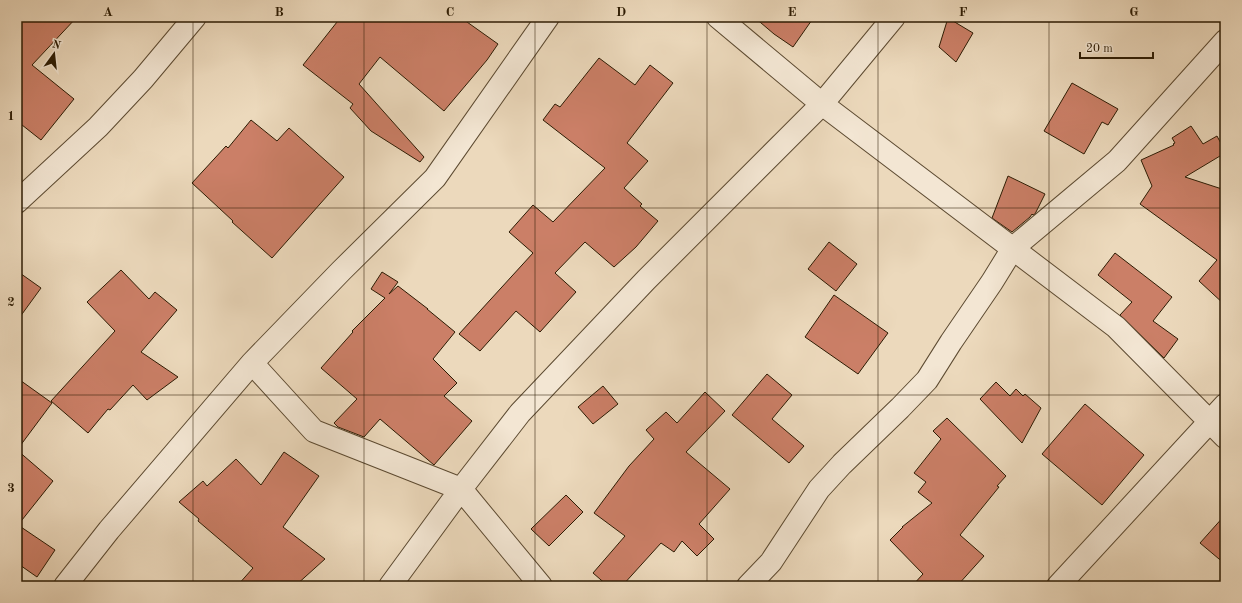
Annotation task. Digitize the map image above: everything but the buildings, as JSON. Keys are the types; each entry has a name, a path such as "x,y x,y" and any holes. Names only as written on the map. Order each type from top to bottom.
{"street":[{"path":"17,202 98,127 143,79 195,17"},
{"path":"65,586 109,530 252,362 435,178 548,17"},
{"path":"718,17 822,104 1116,327 1225,437"},
{"path":"390,586 520,412 646,280 822,104 894,17"},
{"path":"748,586 771,562 819,489 842,464 927,380 1013,248 1117,161 1225,41"},
{"path":"252,362 314,431 462,489 541,586"},
{"path":"1058,586 1209,421 1225,406"}]}
